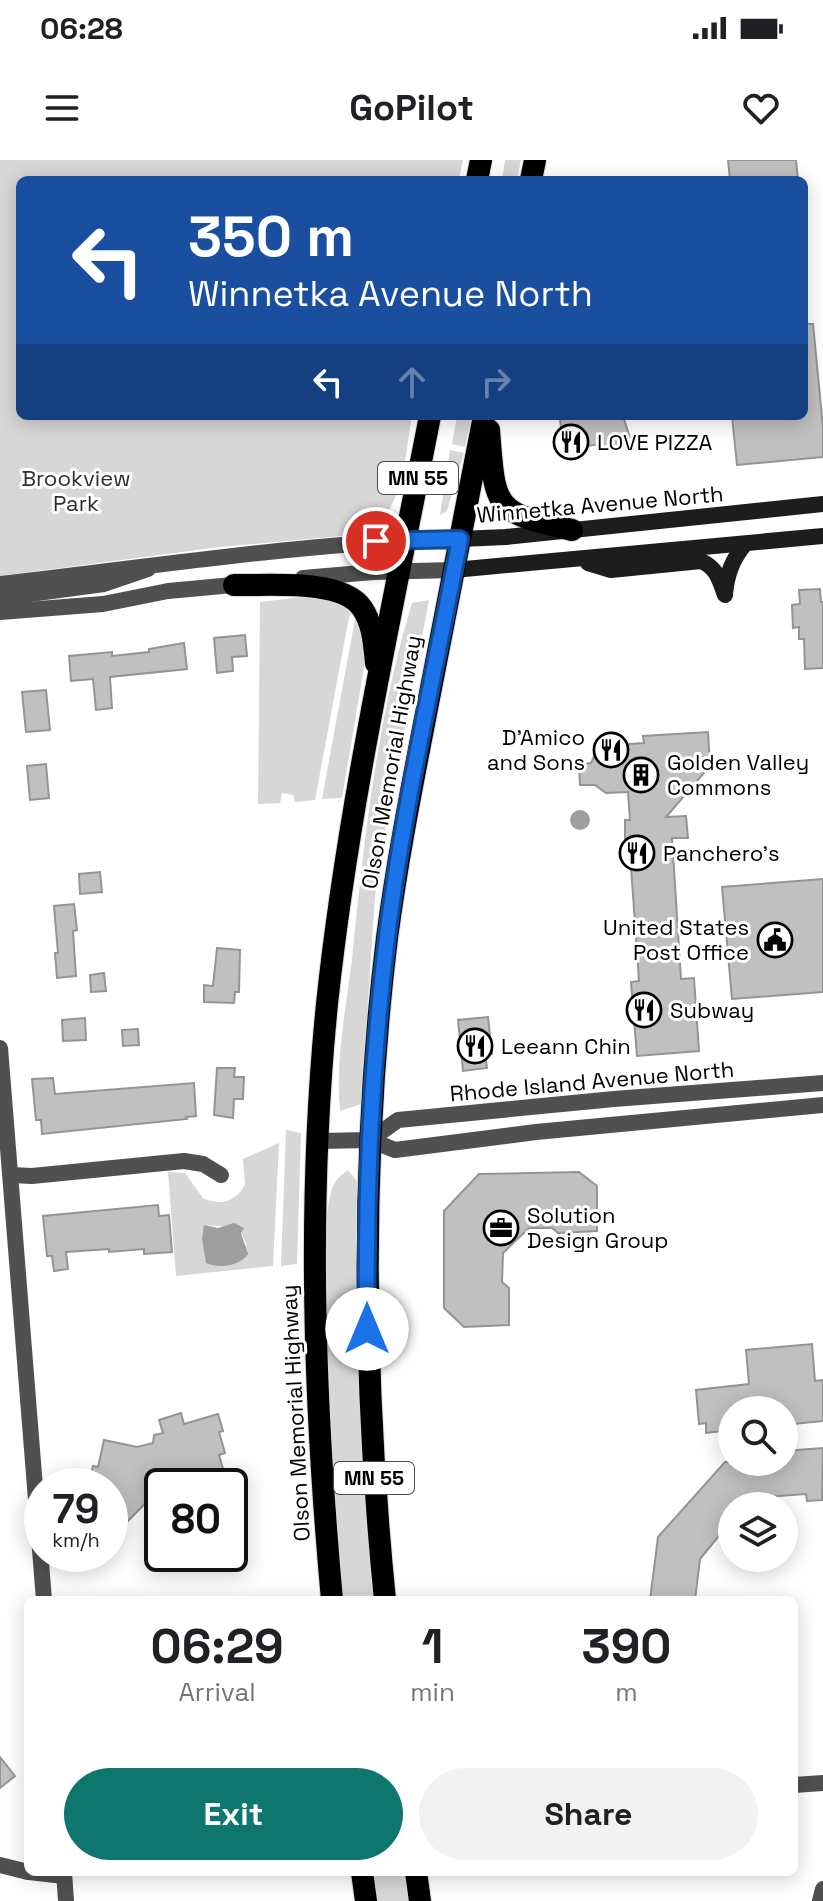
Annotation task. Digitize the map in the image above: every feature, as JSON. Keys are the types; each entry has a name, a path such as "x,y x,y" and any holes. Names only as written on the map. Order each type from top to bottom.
{"highway":[{"name":"Olson Memorial Highway","path":"332,1596 322,1495 315,1350 322,1062 347,852 429,420"},
{"name":"Olson Memorial Highway","path":"385,1596 369,1407 367,1288 370,1140 387,939 399,854 485,420"},
{"path":"487,420 494,479 498,496 506,508 528,520 572,530"},
{"path":"234,585 323,588 348,595 362,608 371,627 378,679"},
{"path":"363,1876 366,1901"},
{"path":"417,1876 420,1901"}],"main road":[{"name":"Winnetka Avenue North","path":"460,539 823,504"},
{"path":"454,570 823,536"},
{"path":"579,560 611,570 701,561 712,566 725,595 730,568 745,544"}],"street":[{"name":"Winnetka Avenue North","path":"0,584 376,541 460,539"},
{"path":"0,598 104,584 161,564"},
{"path":"0,612 103,604 168,591 401,571 454,570"},
{"path":"0,1048 44,1596"},
{"name":"Rhode Island Avenue North","path":"370,1140 398,1120 630,1097 823,1083"},
{"name":"Rhode Island Avenue North","path":"318,1141 370,1140 395,1150 536,1132 823,1105"},
{"path":"11,1175 32,1176 184,1161 203,1164 221,1175"},
{"path":"798,1785 823,1783"},
{"path":"0,1865 24,1871"},
{"path":"64,1876 66,1901"},
{"path":"820,1901 823,1889"}],"green space":[{"name":"Brookview Park","path":"0,160 463,160 460,176 16,176 16,420 411,420 404,469 392,504 383,518 353,535 220,547 0,576"},
{"path":"505,160 521,160 518,176 503,176"},
{"path":"456,420 471,420 465,447 452,444"},
{"path":"450,450 464,453 447,511 440,515"},
{"path":"327,597 350,609 351,614 315,800 295,802 293,795 282,793 280,803 258,804 260,602"},
{"path":"429,600 375,897 361,1104 340,1111 342,1035 381,735 412,603"},
{"path":"355,619 360,623 367,650 342,798 322,799"},
{"path":"286,1130 301,1133 297,1264 281,1266"},
{"path":"279,1143 273,1266 176,1276 168,1172 185,1173 203,1198 222,1202 232,1199 245,1185 243,1159","holes":["204,1225 228,1227 241,1232 247,1246"]},
{"path":"348,1170 357,1181 361,1391 375,1596 343,1596 326,1326 327,1223 329,1199 338,1178"},
{"path":"374,1876 406,1876 409,1901 377,1901"}],"shaded area":[{"path":"580,810 587,813 590,820 587,827 580,830 573,827 570,820 573,813"},
{"path":"234,1223 244,1228 241,1233 248,1254 229,1265 206,1263 202,1239 204,1225 218,1228"}],"building":[{"path":"728,160 796,160 798,176 730,176"},
{"path":"808,324 813,324 823,457 737,465 732,420 808,420"},
{"path":"560,420 624,420 630,438 627,445 616,451 610,451 601,444 563,449"},
{"path":"820,589 823,602 823,668 805,669 804,639 799,639 799,627 793,628 792,605 800,604 799,590"},
{"path":"245,635 247,656 232,657 233,671 217,673 214,638"},
{"path":"184,643 187,669 110,677 112,708 96,710 93,679 71,681 69,656 149,652 149,649"},
{"path":"46,690 50,730 26,732 22,692"},
{"path":"708,732 710,766 666,817 686,816 688,838 672,838 681,979 694,978 699,1051 637,1056 631,982 639,981 629,838 625,839 625,820 630,820 628,792 606,793 595,785 580,785 579,764 591,763 599,746 644,743 643,736"},
{"path":"46,764 49,798 30,800 27,766"},
{"path":"100,872 102,892 80,894 79,874"},
{"name":"United States Post Office","path":"823,879 823,992 732,999 722,887"},
{"path":"74,904 76,976 57,978 54,906"},
{"path":"217,948 240,950 239,992 235,992 234,1003 204,1002 204,985 213,986"},
{"path":"104,973 106,991 91,992 90,975"},
{"path":"488,1017 492,1054 485,1054 487,1068 463,1071 458,1020"},
{"path":"85,1018 86,1040 63,1041 62,1020"},
{"path":"138,1029 139,1045 123,1046 122,1030"},
{"path":"217,1068 235,1068 234,1077 244,1077 243,1099 234,1099 233,1118 214,1115"},
{"path":"53,1078 55,1094 194,1083 196,1116 42,1134 41,1120 36,1120 32,1079"},
{"path":"579,1172 597,1186 597,1231 558,1233 552,1228 529,1228 503,1253 502,1282 509,1288 509,1325 464,1327 444,1308 444,1211 479,1174"},
{"path":"158,1205 159,1216 169,1215 172,1252 144,1254 144,1249 109,1252 109,1249 66,1252 68,1269 54,1271 52,1256 47,1256 43,1216"},
{"path":"812,1344 815,1381 823,1380 823,1421 798,1424 798,1396 718,1396 718,1432 706,1433 706,1423 699,1424 696,1390 749,1384 746,1350"},
{"path":"181,1413 184,1424 218,1414 225,1453 219,1455 223,1468 144,1468 144,1505 128,1521 128,1468 92,1468 93,1466 98,1467 104,1440 137,1447 153,1443 154,1435 163,1433 159,1420"},
{"path":"823,1448 822,1500 807,1501 806,1494 798,1495 798,1492 718,1492 718,1537 700,1559 695,1596 651,1596 658,1537 718,1470 718,1476 798,1476 798,1450"},
{"path":"0,1757 15,1776 0,1788"}],"place":[{"name":"LOVE PIZZA","path":"571,442"},
{"name":"D'Amico and Sons","path":"611,750"},
{"name":"Golden Valley Commons","path":"641,775"},
{"name":"Panchero's","path":"637,853"},
{"name":"United States Post Office","path":"775,940"},
{"name":"Subway","path":"644,1010"},
{"name":"Leeann Chin","path":"475,1046"},
{"name":"Solution Design Group","path":"501,1228"}],"route":[{"path":"367,1329 370,1140 387,939 399,854 460,539 376,541"}]}
